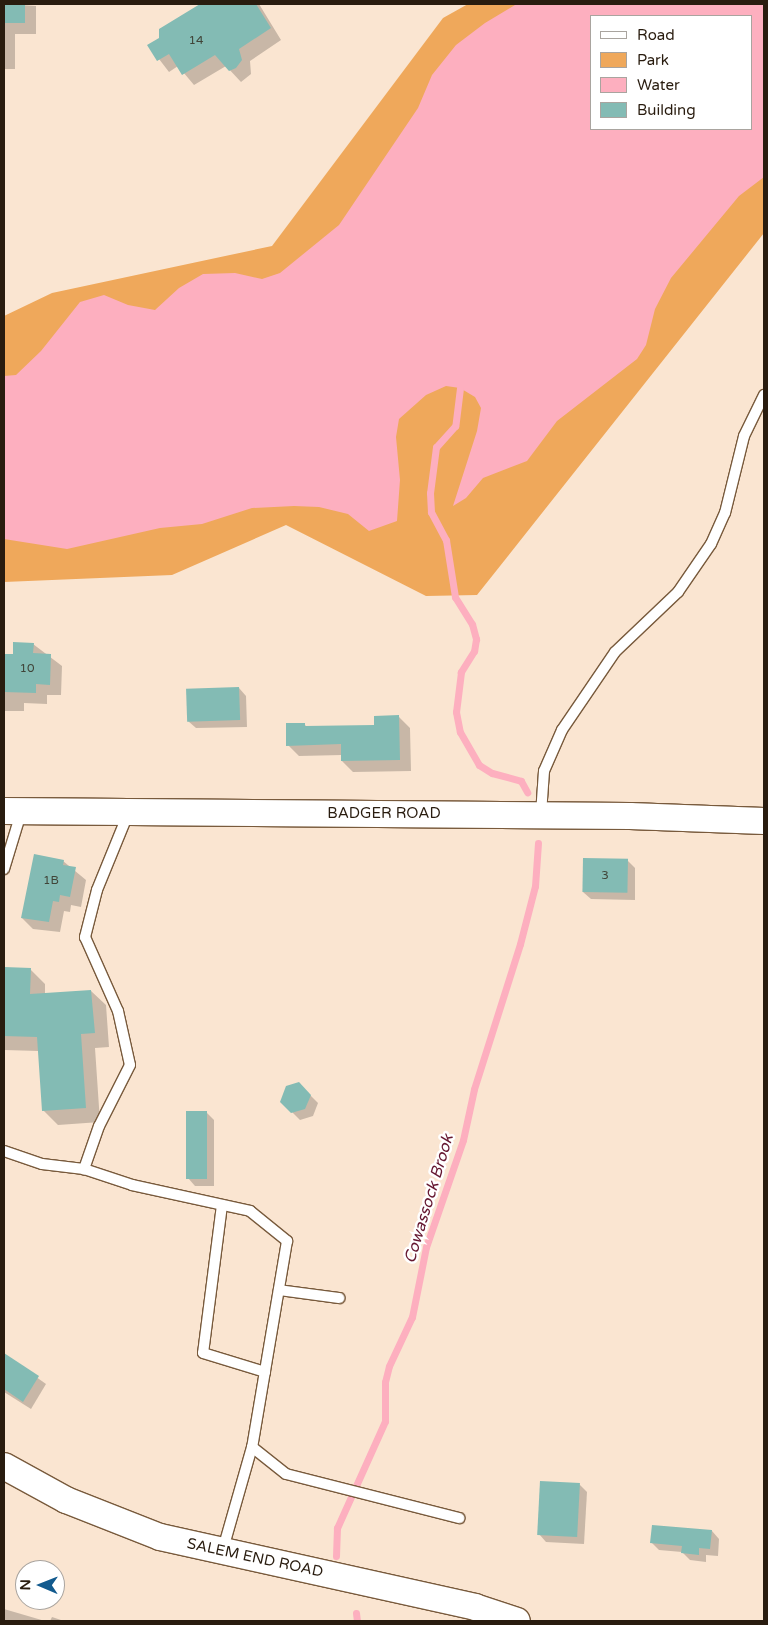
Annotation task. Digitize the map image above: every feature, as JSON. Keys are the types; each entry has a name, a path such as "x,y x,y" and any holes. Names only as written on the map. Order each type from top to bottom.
{"street":[{"name":"BADGER ROAD","path":"13,811 541,816 764,821"},
{"name":"SALEM END ROAD","path":"4,1466 66,1500 110,1519 160,1537 475,1607 517,1621"}],"lane":[{"path":"541,816 544,771 562,730 615,652 678,592 710,544 725,513 744,436 764,395"},
{"path":"4,869 13,811"},
{"path":"84,1169 99,1126 130,1065 118,1012 85,937 97,890 129,813"},
{"path":"4,1151 42,1164 84,1169 132,1185 250,1211 287,1241 252,1447 221,1552"},
{"path":"222,1204 203,1353 265,1372"},
{"path":"279,1290 339,1298"},
{"path":"252,1447 286,1474 459,1518"}],"green space":[{"path":"468,4 764,4 764,233 477,595 426,596 286,525 172,575 4,582 4,316 52,293 272,246 443,18"}],"water":[{"path":"764,4 764,177 739,196 671,278 655,309 646,345 637,359 557,421 527,461 483,478 466,498 453,506 477,431 481,408 475,397 460,388 446,386 426,395 399,419 396,437 400,480 397,521 369,531 348,514 319,507 294,506 252,508 202,524 160,528 67,549 4,539 4,376 16,375 41,351 80,302 104,295 128,305 155,310 179,288 203,274 235,273 262,279 280,273 339,225 418,108 432,75 456,45 485,23 515,5"}],"building":[{"path":"4,4 25,4 25,23 4,23"},
{"path":"200,4 256,4 271,28 239,49 242,60 236,68 229,71 215,55 182,75 169,54 157,61 147,45 159,38 159,29"},
{"path":"13,642 34,643 33,653 51,654 50,685 36,684 36,693 4,692 4,654 13,654"},
{"path":"239,687 240,720 187,722 186,689"},
{"path":"399,715 400,760 341,761 341,744 286,746 286,723 305,723 305,726 374,725 374,716"},
{"path":"34,854 64,860 63,865 76,867 70,897 60,895 59,902 53,901 49,922 21,918"},
{"path":"583,858 628,859 627,893 582,892"},
{"path":"4,967 31,968 30,994 91,990 95,1033 81,1034 86,1108 42,1111 37,1037 4,1036"},
{"path":"299,1082 311,1095 305,1109 291,1113 280,1102 286,1086"},
{"path":"186,1111 207,1111 207,1179 186,1179"},
{"path":"4,1353 39,1376 23,1402 4,1389"},
{"path":"540,1481 580,1483 577,1537 537,1535"},
{"path":"652,1525 712,1530 710,1549 699,1548 699,1555 681,1553 682,1546 650,1543"}],"waterway":[{"name":"Cowassock Brook","path":"460,388 455,426 436,447 430,493 431,512 446,540 455,597 472,624 476,639 474,651 461,672 456,712 460,732 479,765 492,773 521,781 527,792"},
{"name":"Cowassock Brook","path":"336,1556 337,1528 385,1421 385,1382 389,1366 412,1317 426,1247 463,1140 474,1089 520,944 535,886 538,843"},
{"name":"Cowassock Brook","path":"356,1613 357,1621"}]}
